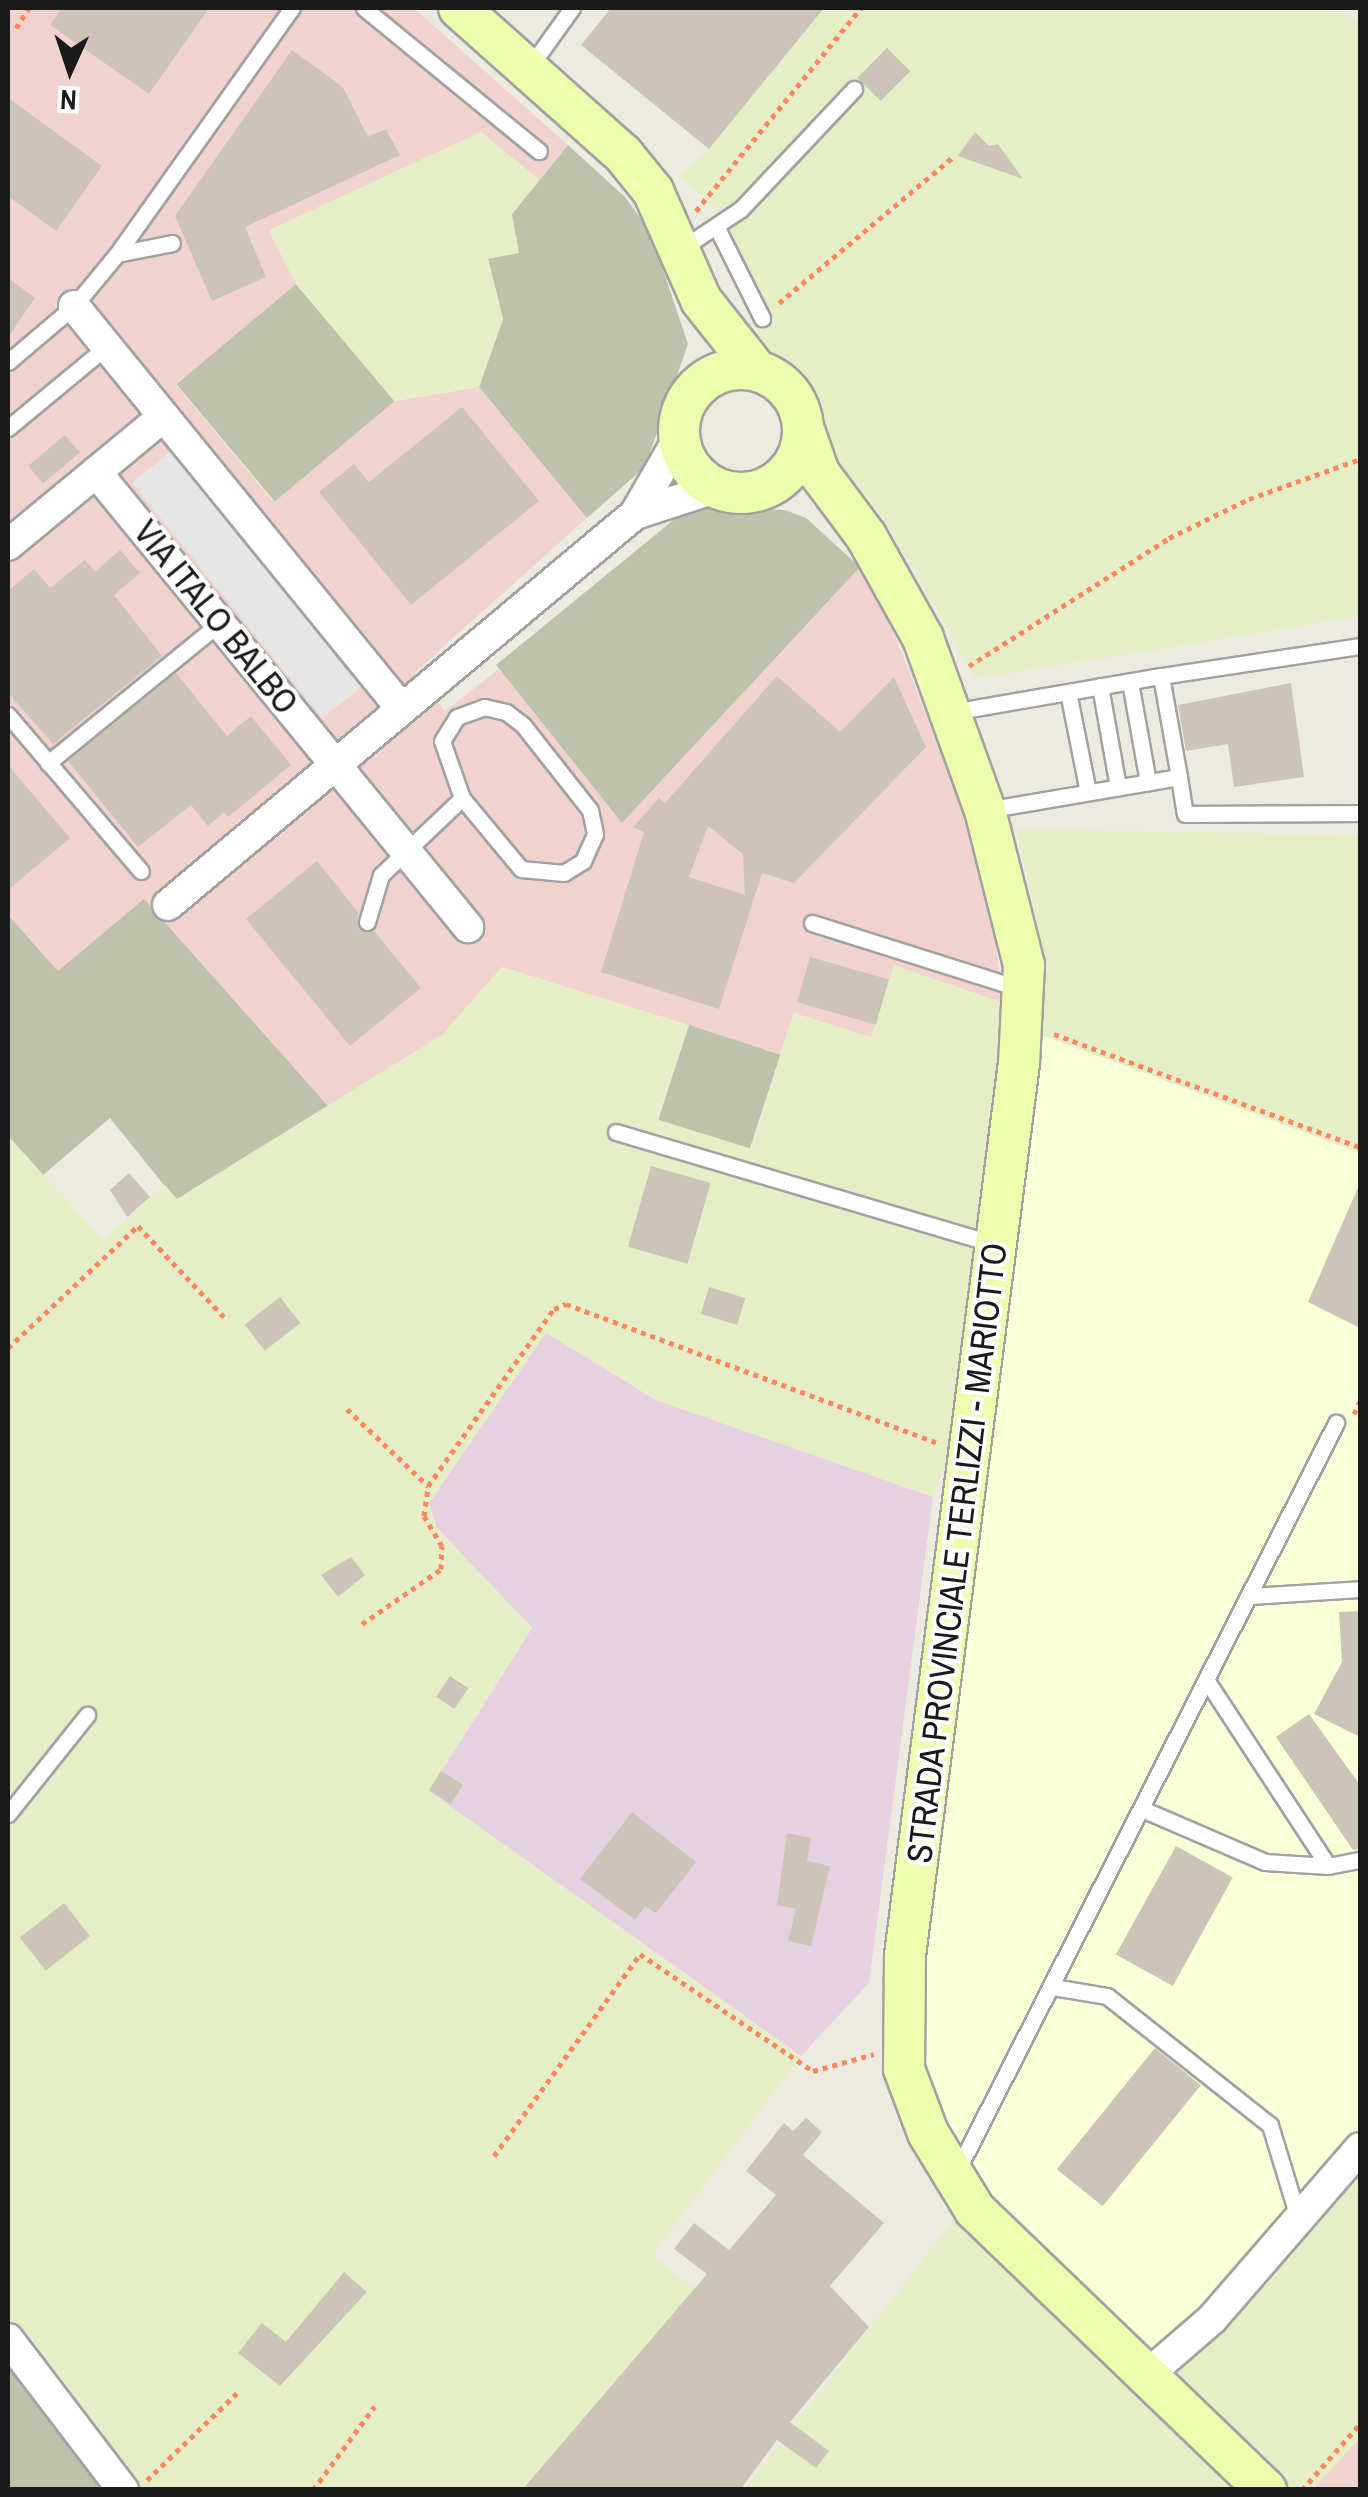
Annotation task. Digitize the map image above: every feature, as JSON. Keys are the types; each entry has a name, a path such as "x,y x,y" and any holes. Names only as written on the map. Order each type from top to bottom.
{"main road":[{"name":"STRADA PROVINCIALE TERLIZZI - MARIOTTO","path":"460,8 624,154 653,191 702,300 757,371 790,393 819,473 897,587 946,698 985,810 1020,940 1024,1006 905,1956 901,2046 918,2112 952,2178 975,2210 1266,2490"},
{"name":"STRADA PROVINCIALE TERLIZZI - MARIOTTO","path":"678,438 687,399 700,384 702,300"},
{"path":"700,384 718,374 757,371"},
{"path":"678,438 694,473 715,488 746,494 764,490 793,466 804,430"},
{"path":"764,490 846,514"}],"street":[{"path":"74,306 401,708"},
{"path":"8,545 164,416"},
{"path":"168,906 635,514 678,438"},
{"name":"VIA ITALO BALBO","path":"96,472 468,926"},
{"path":"635,514 715,488"},
{"path":"1146,2376 1212,2319 1360,2148"},
{"path":"8,2339 123,2490"}],"lane":[{"path":"8,362 74,306 117,254 292,8"},
{"path":"364,8 538,151"},
{"path":"528,68 572,8"},
{"path":"681,249 716,228 854,89"},
{"path":"716,228 762,318"},
{"path":"117,254 172,243"},
{"path":"8,428 108,346"},
{"path":"48,763 222,622"},
{"path":"946,698 1068,692 1360,646"},
{"path":"1162,676 1185,814 1360,812"},
{"path":"1130,682 1148,782"},
{"path":"1100,686 1118,787"},
{"path":"1068,692 1088,792"},
{"path":"484,708 506,712 590,810 595,834 582,861 564,873 521,869 462,798 442,741 457,717 484,708"},
{"path":"8,715 141,871"},
{"path":"985,810 1179,777"},
{"path":"367,922 381,874 462,798"},
{"path":"812,923 1024,1006"},
{"path":"616,1132 997,1245"},
{"path":"952,2178 1053,1987 1336,1424"},
{"path":"1250,1596 1360,1589"},
{"path":"1207,1681 1328,1866"},
{"path":"8,1814 86,1715"},
{"path":"1142,1810 1265,1862 1328,1866 1360,1860"},
{"path":"1053,1987 1107,1996 1270,2125 1298,2218"}],"path":[{"path":"16,28 28,8"},
{"path":"681,249 699,204 861,8"},
{"path":"762,318 823,260 954,156"},
{"path":"946,698 1170,538 1249,499 1360,459"},
{"path":"1024,1006 1360,1147"},
{"path":"8,1348 138,1226 224,1317"},
{"path":"362,1624 441,1569 442,1546 424,1516 428,1486 554,1309 566,1304 969,1455"},
{"path":"1354,1414 1360,1401"},
{"path":"347,1409 428,1486"},
{"path":"494,2156 640,1954 814,2070 901,2046"},
{"path":"137,2490 237,2393"},
{"path":"313,2490 375,2406"},
{"path":"1302,2490 1360,2424"}],"shaded area":[{"path":"8,8 414,8 568,145 539,180 481,132 269,231 296,284 176,385 272,500 395,401 479,387 587,518 415,672 445,711 499,669 622,823 860,567 883,605 955,789 988,894 1004,1003 876,1024 872,1038 794,1013 780,1054 502,967 442,1035 328,1106 144,900 58,971 8,915"},
{"path":"824,8 1332,8 1360,23 1360,616 976,679 886,521 851,494 824,438 817,398 762,341 749,315 728,221 680,176 709,149"},
{"path":"481,132 539,180 512,214 519,253 488,259 503,319 479,387 395,401 296,284 269,230"},
{"path":"568,145 625,197 650,231 688,344 645,467 587,518 479,387 503,319 488,259 512,214"},
{"path":"296,284 394,401 275,501 176,384"},
{"path":"170,452 361,687 323,718 132,483"},
{"path":"700,506 785,510 806,518 860,567 622,823 496,665 682,513"},
{"path":"1016,829 1360,835 1360,1153 1042,1035 1044,954"},
{"path":"144,899 328,1106 176,1200 110,1118 43,1175 8,1136 8,915 58,971"},
{"path":"894,965 1004,1003 951,1448 933,1497 656,1400 546,1333 429,1503 437,1528 532,1628 429,1791 801,2056 652,2256 695,2289 522,2489 123,2489 8,2339 8,1136 103,1240 165,1185 177,1199 442,1035 502,967 689,1025 656,1119 752,1149 794,1013 871,1037"},
{"path":"689,1025 780,1055 749,1150 658,1120"},
{"path":"1042,1035 1360,1153 1360,2140 1175,2338 1151,2352 982,2190 931,2093 918,2006"},
{"path":"546,1332 656,1400 933,1497 869,1983 801,2056 429,1791 532,1628 437,1528 429,1503"},
{"path":"1360,2140 1360,2438 1312,2489 1293,2489 1151,2353 1175,2338"},
{"path":"955,2218 1123,2378 1235,2489 744,2490"},
{"path":"8,2339 123,2489 8,2489"},
{"path":"1360,2438 1360,2489 1312,2489"}],"building":[{"path":"62,8 209,8 149,94 50,25"},
{"path":"611,8 824,8 709,149 581,45"},
{"path":"887,48 910,71 881,101 857,78"},
{"path":"292,50 343,87 368,137 386,129 400,155 245,227 266,277 212,301 175,216"},
{"path":"8,98 102,166 56,231 8,196"},
{"path":"975,132 989,146 998,144 1023,179 958,156"},
{"path":"8,278 35,298 8,337"},
{"path":"462,407 539,501 411,605 319,492 354,464 369,482"},
{"path":"65,435 80,453 43,483 28,466"},
{"path":"120,550 140,573 114,595 162,656 53,744 8,693 8,591 34,569 50,588 85,560 95,572"},
{"path":"176,673 227,736 251,716 291,765 228,817 224,812 208,826 191,805 138,847 68,761"},
{"path":"777,676 840,732 894,677 926,747 794,883 762,873 719,1009 601,972 644,832 633,827 659,798 665,803","holes":["708,826 743,854 745,895 689,877"]},
{"path":"1291,683 1304,777 1234,787 1228,744 1186,751 1178,705"},
{"path":"8,765 70,838 8,890"},
{"path":"317,861 358,912 358,929 374,931 421,988 350,1046 246,919"},
{"path":"810,957 889,980 876,1025 797,1002"},
{"path":"651,1166 711,1183 687,1264 628,1247"},
{"path":"129,1173 150,1197 127,1217 110,1190"},
{"path":"1360,1183 1360,1328 1308,1302"},
{"path":"709,1287 745,1298 737,1325 701,1314"},
{"path":"280,1297 300,1323 265,1351 245,1325"},
{"path":"351,1557 365,1575 338,1597 321,1575"},
{"path":"1360,1611 1360,1737 1314,1714 1342,1662 1339,1612"},
{"path":"450,1676 468,1688 454,1709 436,1697"},
{"path":"1309,1714 1360,1785 1360,1849 1353,1850 1276,1737"},
{"path":"441,1771 463,1785 451,1804 429,1791"},
{"path":"632,1812 696,1862 656,1913 645,1906 635,1920 580,1879"},
{"path":"787,1833 811,1838 807,1861 830,1866 811,1946 788,1941 796,1909 777,1905"},
{"path":"1176,1846 1233,1878 1173,1986 1116,1954"},
{"path":"64,1903 90,1936 46,1971 20,1937"},
{"path":"1155,2048 1201,2085 1103,2206 1057,2169"},
{"path":"806,2118 822,2132 803,2155 884,2223 830,2286 869,2327 790,2422 829,2451 816,2468 777,2440 740,2490 522,2490 707,2274 674,2249 694,2223 729,2250 776,2195 746,2171 784,2123 793,2131"},
{"path":"344,2272 367,2292 280,2386 238,2353 262,2323 286,2342"}]}
